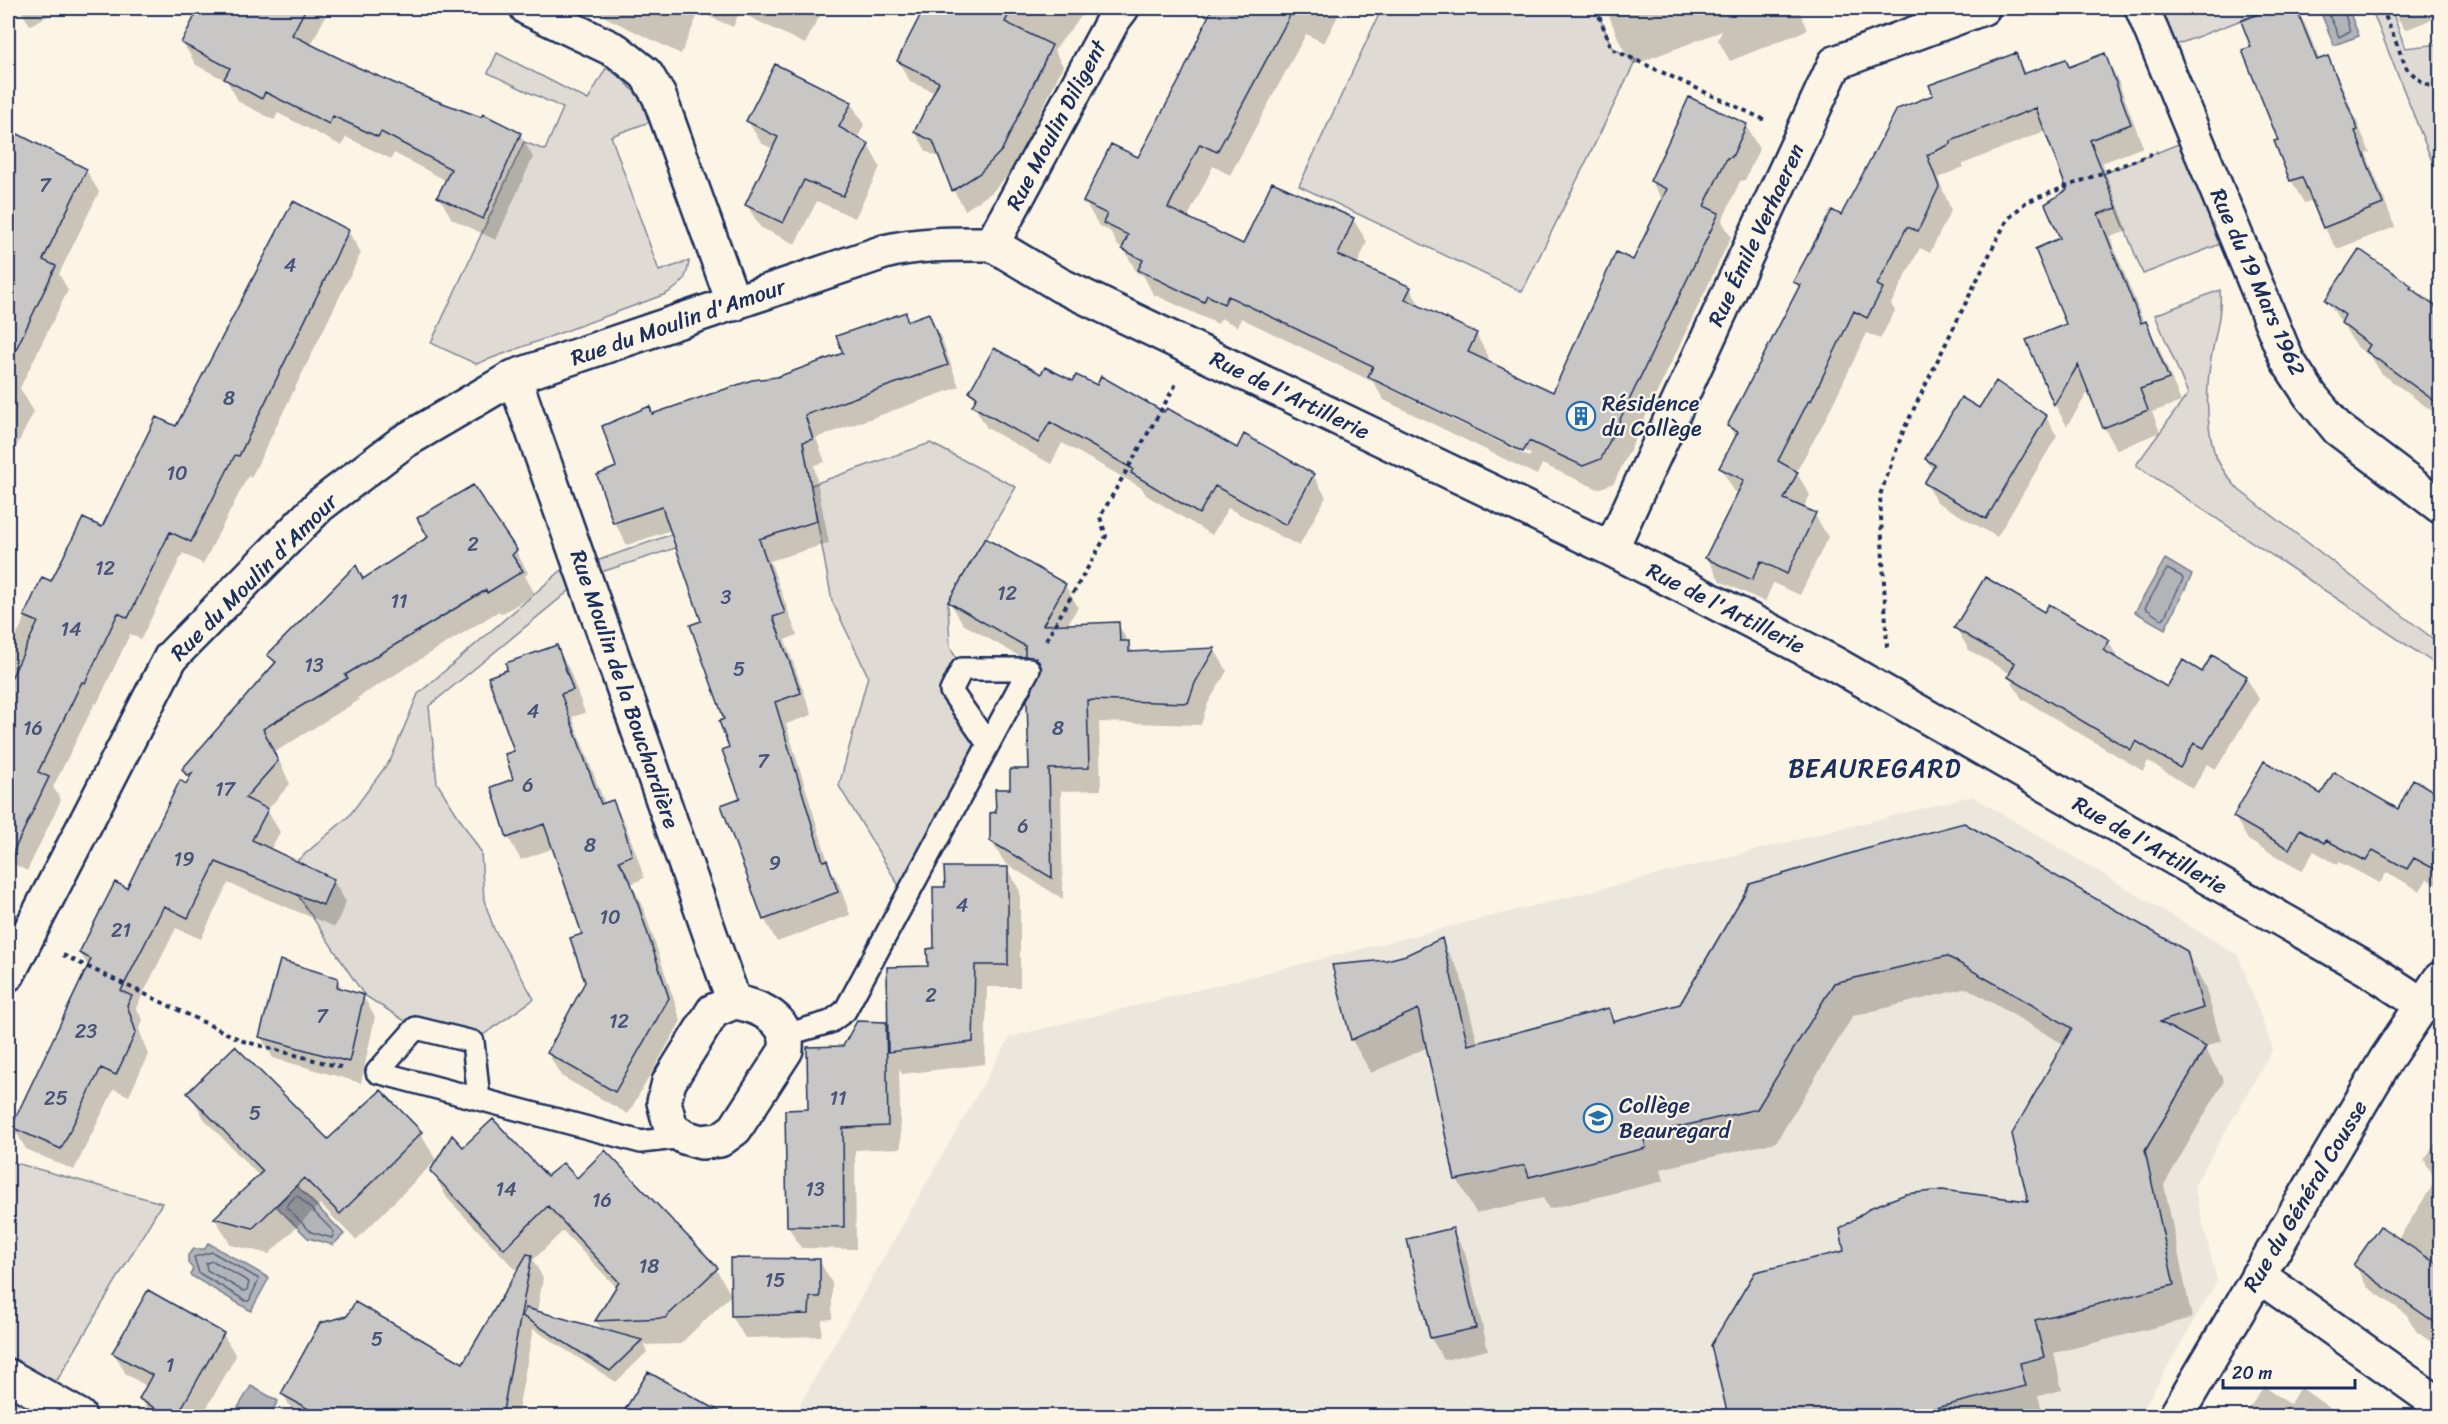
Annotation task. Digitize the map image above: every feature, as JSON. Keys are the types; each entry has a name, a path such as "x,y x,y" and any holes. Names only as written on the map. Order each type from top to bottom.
{"street":[{"path":"527,8 617,51 646,74 659,96 734,304"},
{"name":"Rue Moulin Diligent","path":"992,244 1107,30 1122,8"},
{"name":"Rue Émile Verhaeren","path":"1611,549 1835,63 1983,8"},
{"name":"Rue du 19 Mars 1962","path":"2142,8 2287,360 2310,395 2338,429 2440,506"},
{"name":"Rue du Moulin d'Amour","path":"8,974 171,657 320,505 403,442 514,377 884,252 909,245 992,244"},
{"name":"Rue de l'Artillerie","path":"992,244 1060,285 1611,549 1835,664 2368,969 2435,996"},
{"name":"Rue Moulin de la Bouchardière","path":"514,377 734,1002"},
{"name":"Rue du Général Cousse","path":"2176,1416 2387,1058 2435,996"},
{"path":"734,1002 747,1004 764,1011 779,1024 785,1035 786,1050 735,1130 720,1140 701,1142 684,1137 671,1128 666,1116 664,1102 669,1082 713,1011 734,1002"},
{"path":"2258,1275 2440,1405"},
{"path":"8,1376 79,1416"}],"lane":[{"path":"785,1035 830,1022 845,1011 1029,669 962,669 951,691 988,744"},
{"path":"479,1099 473,1042 416,1028 377,1072 641,1142 684,1137"}],"path":[{"path":"1596,8 1612,48 1802,137"},
{"path":"2382,8 2407,69 2422,82 2440,91"},
{"path":"1889,696 1880,495 1904,429 1998,237 2008,219 2026,202 2196,137"},
{"path":"1029,669 1106,536 1100,517 1196,350"},
{"path":"26,937 243,1041 362,1073 377,1072"}],"shaded area":[{"path":"1382,8 1596,8 1612,48 1636,60 1522,292 1299,186"},
{"path":"2142,8 2273,8 2160,51"},
{"path":"2371,8 2391,8 2405,48 2440,44 2440,181"},
{"path":"497,53 588,100 606,68 627,84 643,104 652,121 611,136 659,271 689,261 683,281 666,294 476,364 431,343 524,142 545,150 563,108 488,73"},
{"path":"2196,137 2236,238 2143,274 2103,174"},
{"path":"2220,290 2219,316 2209,370 2208,405 2211,440 2221,467 2239,490 2440,644 2440,667 2136,465 2188,394 2155,315"},
{"path":"930,443 1016,487 948,602 950,647 962,669 951,691 988,744 905,896 839,786 868,676 832,601 814,503 586,577 429,706 437,783 481,852 484,900 494,929 534,999 473,1042 416,1028 364,995 283,873 349,816 391,759 418,694 578,556 582,566"},
{"name":"Collège Beauregard","path":"1972,796 2238,955 2273,1049 2194,1186 2217,1281 2139,1416 793,1416 1010,1037"},
{"path":"8,1161 162,1203 36,1416 8,1416"}],"water":[{"path":"2319,8 2348,8 2359,36 2334,45"},
{"path":"2165,559 2192,575 2165,629 2135,612"},
{"path":"297,1186 344,1234 333,1245 308,1238 276,1206"},
{"path":"208,1243 269,1278 251,1311 190,1275 193,1269 188,1263 188,1255 194,1249 205,1249"},
{"path":"251,1386 278,1401 269,1416 233,1416"}],"building":[{"path":"199,8 306,8 292,35 357,67 429,98 481,117 483,114 521,133 483,219 437,197 451,169 381,132 378,137 333,116 329,124 265,92 262,99 224,79 230,68 181,43"},
{"path":"924,8 1012,8 1005,22 1052,45 1002,150 980,173 952,191 933,141 914,132 939,82 897,61"},
{"path":"1212,8 1294,8 1217,152 1200,144 1168,208 1243,244 1272,182 1354,218 1338,255 1411,287 1405,299 1477,333 1468,352 1553,392 1616,252 1633,260 1667,189 1650,181 1689,97 1747,124 1732,157 1727,158 1704,206 1719,213 1601,459 1583,466 1529,441 1523,452 1368,377 1373,366 1228,296 1224,304 1207,295 1204,302 1138,270 1143,260 1122,249 1128,235 1103,223 1107,214 1083,202 1111,144 1138,157 1180,79"},
{"path":"2273,8 2296,8 2317,60 2328,56 2358,130 2355,131 2383,204 2323,228 2302,177 2290,181 2274,141 2278,140 2242,50 2251,47 2241,21"},
{"path":"2016,53 2023,74 2066,59 2069,67 2105,53 2131,124 2090,140 2117,208 2098,214 2141,323 2146,321 2169,379 2140,389 2148,410 2103,428 2078,365 2054,405 2026,340 2066,324 2035,249 2060,238 2045,204 2067,190 2036,108 1951,141 1951,144 1927,155 1939,187 1918,231 1907,227 1877,285 1883,288 1867,318 1854,311 1811,401 1809,400 1778,461 1798,472 1784,499 1816,513 1787,574 1761,561 1752,580 1705,558 1744,480 1719,468 1738,432 1727,426 1800,285 1793,282 1832,210 1841,215 1897,109 1933,95 1929,85"},
{"path":"775,64 852,102 839,127 869,144 843,196 804,180 783,223 745,205 778,137 746,121"},
{"path":"8,129 87,169 43,260 56,266 8,366"},
{"path":"293,201 349,230 239,456 235,455 191,542 170,532 128,618 118,613 85,683 82,682 38,772 49,777 8,863 8,685 38,622 24,616 42,577 51,581 83,518 102,527 156,417 176,426"},
{"path":"2359,249 2412,286 2410,288 2440,310 2440,405 2366,351 2370,345 2341,323 2345,315 2325,300"},
{"path":"906,312 907,321 929,313 948,365 805,415 813,439 803,442 817,521 759,539 785,613 773,617 801,693 775,702 823,861 827,860 838,892 763,920 721,805 740,798 722,750 729,747 719,721 724,719 690,625 701,621 662,507 613,523 597,475 616,467 602,426 650,406 652,414 752,380 777,377 843,353 836,336"},
{"path":"994,348 1041,374 1045,367 1073,381 1076,375 1097,385 1101,376 1164,412 1167,408 1237,448 1244,434 1314,474 1286,525 1215,486 1199,514 1131,473 1133,469 1050,422 1038,443 972,406 977,397 969,392"},
{"path":"1996,381 2047,416 1986,519 1924,483 1935,465 1925,459 1961,397 1979,408"},
{"path":"473,485 517,550 512,555 523,571 487,593 486,590 345,675 348,678 263,729 278,761 245,798 268,809 252,840 334,879 323,905 216,862 188,918 164,906 121,991 132,996 127,1005 136,1032 116,1075 101,1068 61,1149 11,1127 91,959 79,953 115,882 127,888 180,780 186,784 192,773 187,776 182,769 276,662 267,655 356,565 363,579 428,537 417,518"},
{"path":"985,538 1066,584 1043,625 1119,622 1120,641 1129,641 1129,652 1215,648 1195,683 1188,703 1087,700 1089,768 1049,769 1052,878 990,841 990,813 996,812 995,789 1010,789 1010,769 1029,769 1027,700 1042,669 1036,658 1025,656 1025,646 948,602"},
{"path":"1985,577 2044,612 2049,604 2110,640 2103,650 2167,687 2183,660 2202,672 2212,655 2247,676 2204,748 2194,743 2180,768 2136,741 2131,750 2008,677 2015,663 1954,628"},
{"path":"557,645 573,690 561,694 601,804 613,800 625,831 632,855 619,861 630,880 669,998 615,1092 547,1053 585,982 570,938 582,934 544,824 507,838 491,787 513,779 505,754 514,751 488,677 507,670 506,663"},
{"path":"2264,761 2321,794 2334,772 2398,809 2413,779 2440,795 2440,872 2414,858 2407,869 2373,850 2366,861 2326,840 2324,843 2300,829 2289,849 2233,817"},
{"path":"1964,823 2187,951 2203,1008 2160,1022 2206,1047 2145,1151 2174,1285 2035,1320 2044,1357 2020,1363 2026,1386 1902,1416 1728,1416 1711,1345 1755,1272 1844,1251 1840,1229 1872,1207 1906,1194 1942,1190 2028,1201 2012,1134 2072,1028 1947,956 1834,983 1757,1109 1643,1135 1646,1148 1529,1177 1525,1165 1455,1180 1418,1009 1351,1040 1332,965 1387,960 1406,955 1442,938 1468,1045 1609,1008 1613,1022 1680,1004 1750,884 1862,850"},
{"path":"944,867 1008,867 1008,965 975,965 973,1042 888,1052 887,967 928,966 927,949 934,948 933,887 945,887"},
{"path":"280,960 338,978 337,987 364,995 349,1062 259,1037"},
{"path":"857,1021 886,1022 888,1126 843,1128 844,1227 787,1226 785,1110 808,1109 807,1047 843,1046"},
{"path":"235,1046 328,1139 381,1090 422,1132 340,1214 304,1178 253,1228 214,1218 263,1171 187,1093"},
{"path":"493,1119 547,1176 563,1163 577,1178 605,1150 718,1268 665,1318 595,1321 619,1282 548,1206 504,1249 430,1171 452,1135 463,1147"},
{"path":"2380,1226 2440,1266 2440,1326 2353,1265"},
{"path":"1453,1228 1476,1328 1430,1338 1407,1239"},
{"path":"527,1254 532,1255 502,1416 321,1416 281,1394 320,1323 347,1316 355,1302 463,1363"},
{"path":"730,1258 820,1259 820,1297 810,1297 809,1314 731,1316"},
{"path":"148,1290 224,1333 177,1416 169,1416 139,1399 152,1375 112,1353"},
{"path":"526,1308 642,1340 610,1371 522,1316"},
{"path":"648,1372 728,1416 621,1416"}],"place":[{"name":"Résidence du Collège","path":"1581,416"},
{"name":"Collège Beauregard","path":"1598,1118"}],"district":[{"name":"BEAUREGARD","path":"1875,768"}]}
